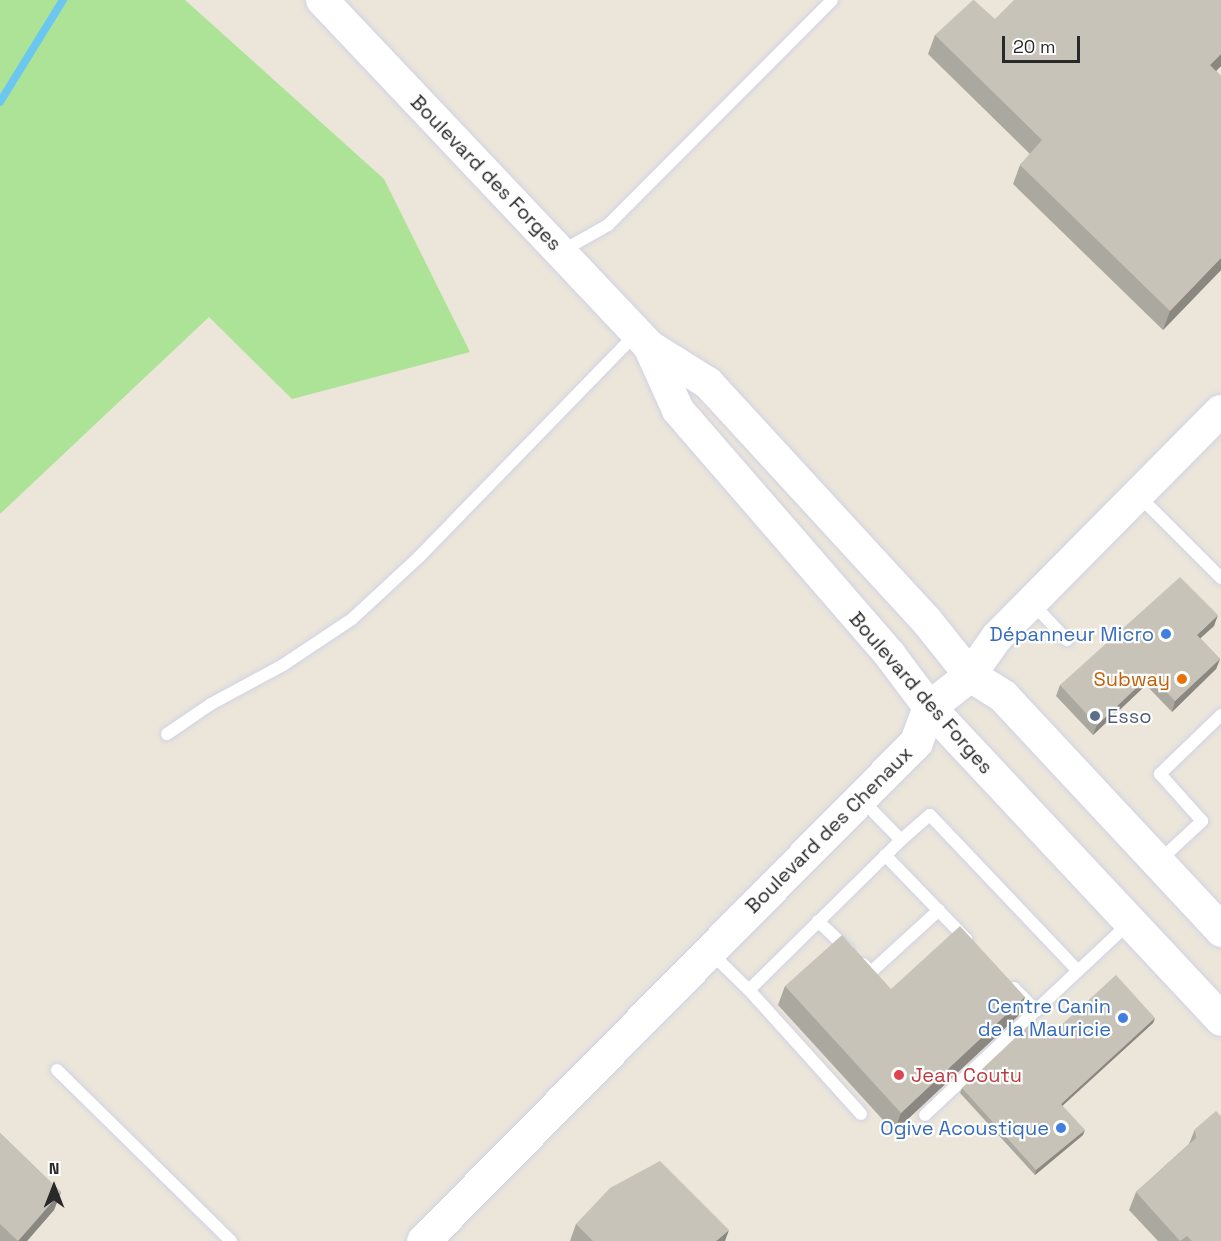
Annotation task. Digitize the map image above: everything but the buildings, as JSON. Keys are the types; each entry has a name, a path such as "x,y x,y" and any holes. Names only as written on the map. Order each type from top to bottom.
{"main road":[{"path":"929,707 970,675"},
{"name":"Boulevard des Forges","path":"970,675 1003,696 1221,930"},
{"name":"Boulevard des Forges","path":"929,707 1221,1019"},
{"name":"Boulevard des Chenaux","path":"423,1241 916,742 929,707"}],"street":[{"name":"Boulevard des Forges","path":"322,0 643,340 708,383 926,620 970,675"},
{"name":"Boulevard des Forges","path":"643,340 678,410 890,655 929,707"},
{"path":"970,675 997,637 1221,411"}],"lane":[{"path":"561,251 608,225 832,0"},
{"path":"167,734 211,704 283,665 352,619 643,340"},
{"path":"1138,494 1221,578"},
{"path":"1031,602 1067,640"},
{"path":"1158,862 1202,821 1160,774 1221,715"},
{"path":"860,798 901,840"},
{"path":"749,990 885,855 930,815 1078,971"},
{"path":"885,855 979,952"},
{"path":"819,921 871,972 939,910"},
{"path":"925,1115 1130,922"},
{"path":"709,951 749,990 861,1114"},
{"path":"1004,977 1036,1011"},
{"path":"57,1070 231,1241"}],"green space":[{"path":"0,0 185,0 384,179 470,352 292,399 209,317 0,514"}],"waterway":[{"path":"0,102 63,0"}],"place":[{"name":"Dépanneur Micro","path":"1166,634"},
{"name":"Subway","path":"1182,679"},
{"name":"Esso","path":"1095,716"},
{"name":"Centre Canin de la Mauricie","path":"1123,1018"},
{"name":"Jean Coutu","path":"899,1075"},
{"name":"Ogive Acoustique","path":"1061,1128"}]}
